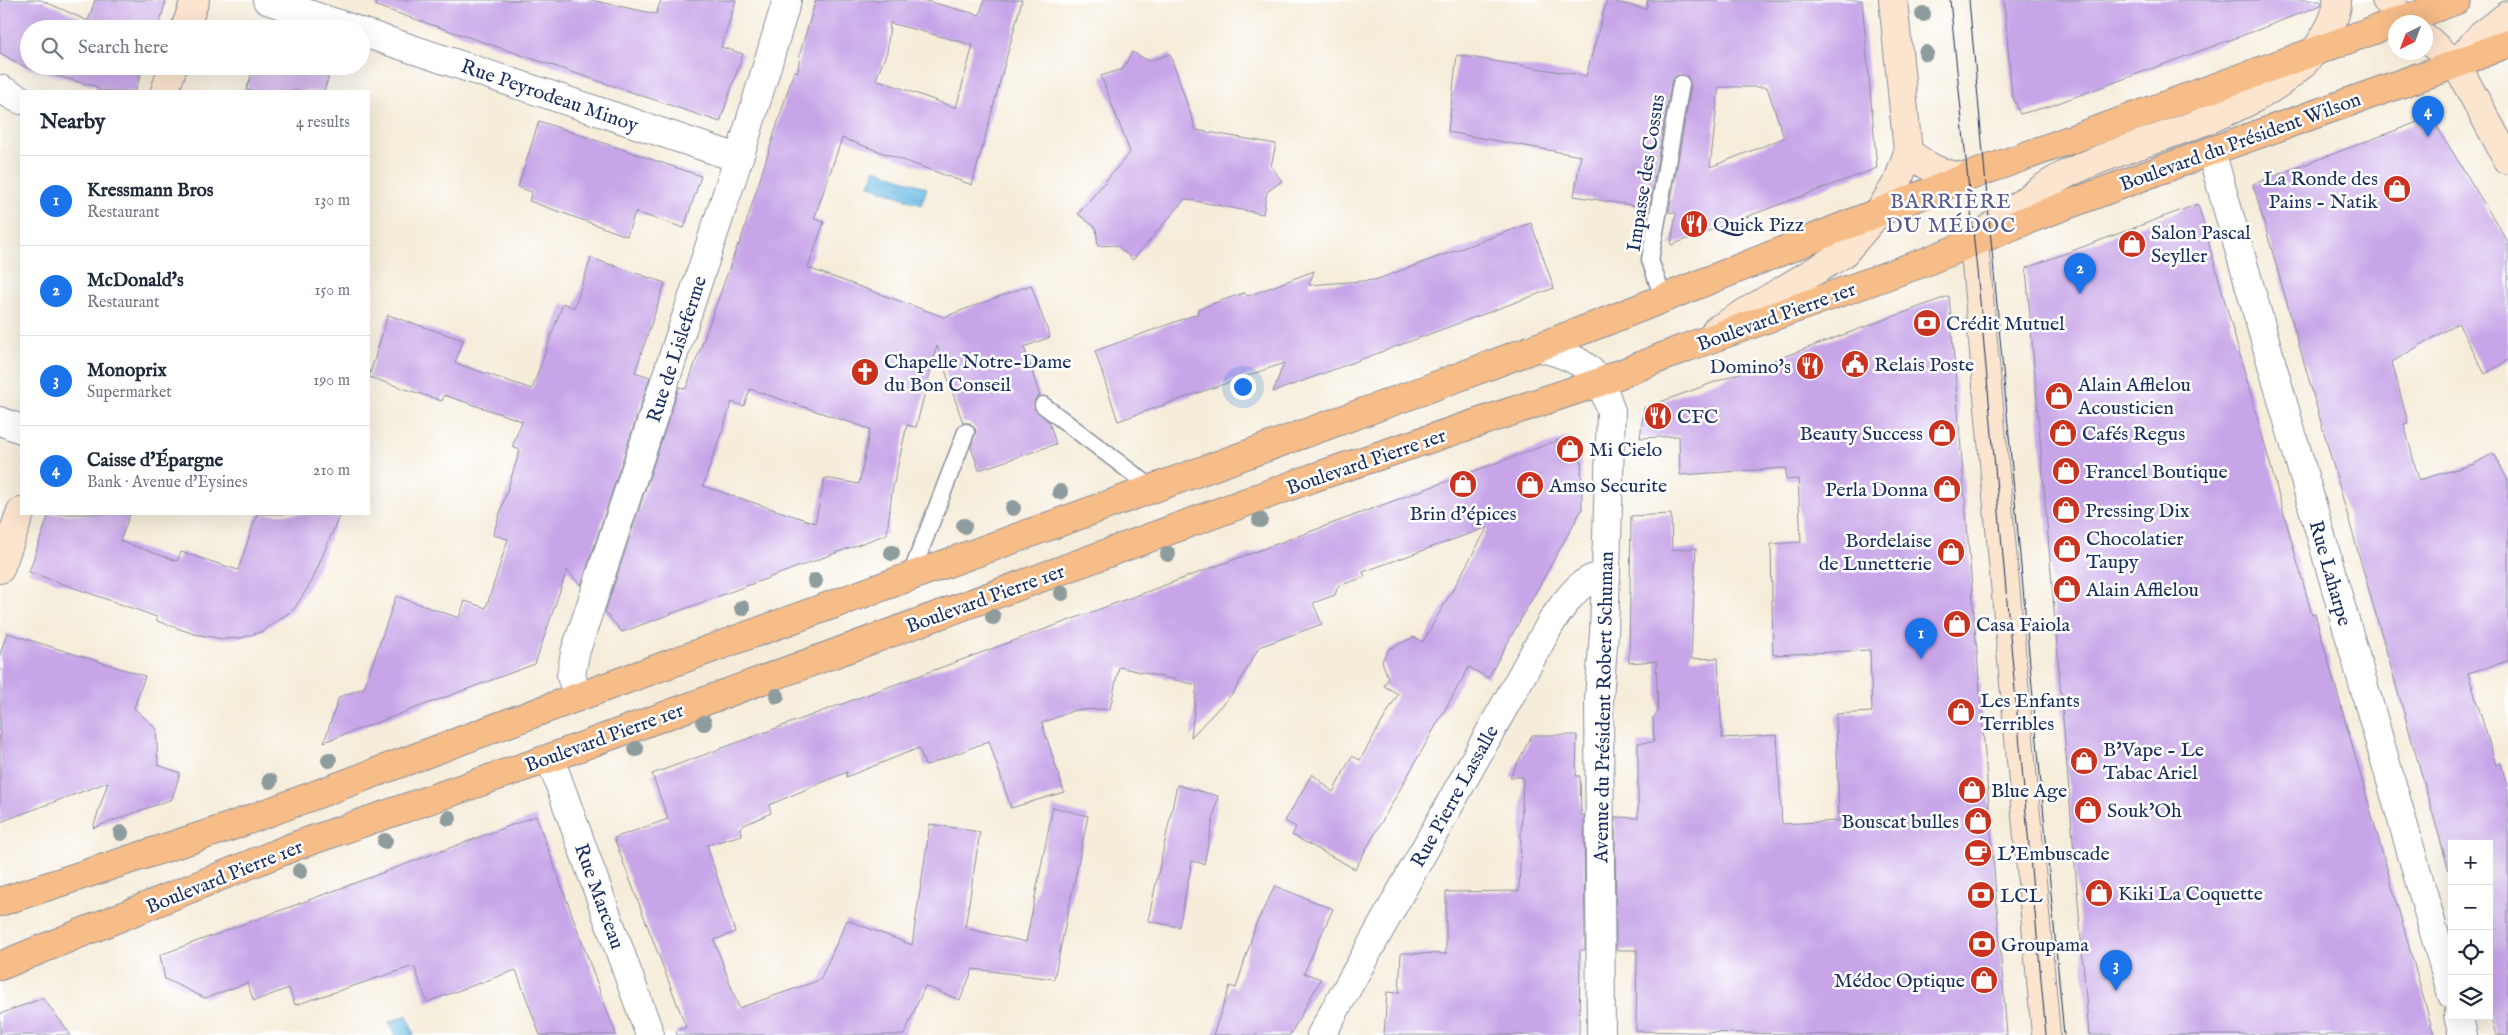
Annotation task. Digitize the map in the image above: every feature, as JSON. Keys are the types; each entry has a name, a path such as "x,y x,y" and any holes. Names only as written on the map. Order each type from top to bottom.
{"main road":[{"path":"188,20 195,0"},
{"path":"1685,348 1843,254 1879,212 1898,181 1908,152 1892,0"},
{"path":"2046,1035 1974,242 1991,227 2057,179 2104,156 2240,106 2292,75 2318,48 2330,26 2337,6 2337,0"},
{"path":"1908,152 1926,166 1946,175 1967,177 2318,48 2399,14 2457,0"},
{"path":"2456,64 2482,34 2508,15"},
{"name":"Boulevard du Président Wilson","path":"1974,242 2211,150 2456,64 2508,42"},
{"path":"2433,44 2456,64 2508,160"},
{"path":"165,90 170,75"},
{"name":"Boulevard Pierre 1er","path":"0,902 232,826 578,697 1538,347 1967,177"},
{"name":"Boulevard Pierre 1er","path":"0,966 296,846 550,758 1303,482 1600,382 1685,348 1974,242"},
{"path":"0,569 20,514"}],"street":[{"path":"267,0 326,20"},
{"name":"Rue de Lisleferme","path":"578,697 571,676 575,652 738,158 787,0"},
{"name":"Rue Peyrodeau Minoy","path":"370,35 738,158"},
{"path":"0,89 20,99"},
{"name":"Rue Laharpe","path":"2211,150 2448,981"},
{"path":"1538,347 1562,354 1584,365 1600,382"},
{"name":"Avenue du Président Robert Schuman","path":"1600,382 1611,411 1599,698 1601,1035"},
{"path":"0,421 20,429"},
{"name":"Rue Pierre Lassalle","path":"1321,1035 1552,620 1575,590 1594,577 1605,576"},
{"name":"Rue Marceau","path":"550,758 650,1035"},
{"path":"2459,1020 2463,1035"}],"lane":[{"name":"Impasse des Cossus","path":"1663,298 1650,260 1681,84"},
{"path":"1043,405 1152,488"},
{"path":"910,577 966,432"}],"water":[{"path":"875,169 927,188 921,205 869,185"},
{"path":"407,1015 414,1035 394,1035 389,1022"}],"building":[{"path":"0,0 41,0 86,20 20,20 20,64 0,53"},
{"path":"95,0 166,0 160,20 88,20"},
{"path":"377,0 591,0 656,14 661,0 736,0 721,47 743,54 720,122 376,6"},
{"path":"816,0 922,0 980,15 984,0 1022,0 972,185 842,138 814,219 824,222 808,268 944,317 1031,285 1050,337 1024,347 1040,396 1035,399 1034,408 1049,422 1056,444 979,470 971,447 976,430 970,423 963,423 937,346 916,427 907,425 892,491 887,534 622,632 605,612 679,387 686,389 738,244 739,246 794,71 798,72 800,53","holes":["890,23 973,45 956,108 876,79 887,52","750,389 870,429 859,484 825,478 815,523 703,486 732,402 744,406"]},
{"path":"1607,0 1646,9 1648,0 1862,0 1877,168 1671,245 1676,213 1669,212 1691,86 1687,76 1677,75 1671,82 1649,208 1574,196 1581,156 1448,132 1457,55 1586,76","holes":["1719,87 1767,87 1784,138 1710,167"]},
{"path":"2004,0 2321,0 2321,5 2050,106 2020,114 2012,95"},
{"path":"1132,52 1149,61 1170,54 1196,130 1276,144 1271,166 1282,181 1267,192 1263,214 1185,199 1133,260 1116,245 1098,246 1096,228 1078,214 1130,152 1101,76 1123,69"},
{"path":"53,75 141,75 135,90 96,90 98,87"},
{"path":"251,75 329,75 324,90 246,90"},
{"path":"2431,117 2508,242 2508,360 2485,374 2458,323 2392,362 2408,423 2404,424 2419,480 2474,464 2493,453 2508,480 2508,661 2468,673 2496,765 2501,763 2508,790 2508,1035 2496,1035 2491,1020 2493,1020 2493,840 2448,840 2448,867 2253,184"},
{"path":"539,121 701,176 684,228 635,212 627,236 529,201 532,192 518,187"},
{"path":"2198,204 2312,615 2315,614 2434,1035 2089,1035 2026,268"},
{"path":"1531,223 1554,288 1273,392 1284,363 1118,421 1095,351 1197,314 1198,309 1244,293 1248,296 1314,271 1309,285 1375,280"},
{"path":"591,258 665,283 635,372 650,377 581,586 567,570 535,664 324,742 339,697 364,688 396,596 459,618 465,601 486,608 508,539 493,535 520,450 512,447 522,421 444,395 442,401 370,377 388,315 463,340 455,363 532,389 563,303 574,308"},
{"path":"1949,296 2007,1035 1847,1035 1636,1031 1637,950 1616,950 1615,817 1638,818 1638,743 1654,742 1653,718 1658,712 1656,661 1629,663 1631,516 1671,514 1672,550 1696,548 1691,659 1718,658 1722,738 1777,735 1782,824 1839,821 1836,714 1872,712 1870,650 1773,655 1771,544 1801,542 1798,479 1786,480 1786,468 1680,475 1679,436 1640,438 1644,408"},
{"path":"1567,437 1581,447 1582,509 1488,678 1469,667 1355,869 1292,835 1296,827 1285,821 1312,774 1333,792 1352,756 1360,760 1398,694 1384,686 1388,678 1382,661 1389,649 1414,637 1423,642 1488,527 1363,572 1365,577 1338,586 1335,595 1313,603 1322,624 1259,647 1234,692 1191,737 1197,685 1119,667 1110,709 1075,710 1042,723 1064,792 1011,808 989,741 925,766 919,748 846,777 847,772 769,805 771,813 740,827 742,835 707,845 735,932 714,940 739,1008 820,980 847,920 912,945 930,824 980,832 965,928 1026,942 1053,807 1088,816 1054,979 973,969 960,1000 925,986 904,1035 677,1035 676,1031 686,1027 614,838 668,819 652,774"},
{"path":"49,515 130,515 120,541 177,561 181,552 238,570 257,515 340,515 312,581 294,609 263,631 241,638 223,639 194,634 157,621 157,617 29,572"},
{"path":"7,633 145,676 134,708 156,728 158,765 180,773 172,799 93,828 108,782 0,822 0,654"},
{"path":"1532,735 1577,735 1576,776 1580,776 1581,815 1584,815 1585,950 1580,950 1579,1035 1384,1035 1387,992 1399,993 1401,953 1446,954 1446,892 1519,891 1523,777 1510,777"},
{"path":"1177,785 1218,796 1204,864 1192,861 1179,927 1148,921"},
{"path":"536,816 616,1035 540,1035 516,970 427,1002 414,966 295,1005 289,988 254,1001 247,983 205,998 165,979 160,955"},
{"path":"1275,886 1333,909 1304,973 1321,979 1290,1035 1213,1035 1230,986 1236,988 1256,924"},
{"path":"43,998 71,1035 0,1035 0,1014"}],"tram line":[{"path":"1950,0 1980,301 2046,1035"},
{"path":"1969,0 2064,1035"}],"place":[{"name":"Caisse d'Épargne","path":"2428,137"},
{"name":"La Ronde des Pains - Natik","path":"2397,189"},
{"name":"Quick Pizz","path":"1694,224"},
{"name":"Salon Pascal Seyller","path":"2132,244"},
{"name":"McDonald's","path":"2080,294"},
{"name":"Crédit Mutuel","path":"1927,323"},
{"name":"Relais Poste","path":"1855,364"},
{"name":"Domino's","path":"1810,366"},
{"name":"Chapelle Notre-Dame du Bon Conseil","path":"865,372"},
{"name":"Alain Afflelou Acousticien","path":"2059,396"},
{"name":"CFC","path":"1658,416"},
{"name":"Beauty Success","path":"1942,433"},
{"name":"Cafés Regus","path":"2063,433"},
{"name":"Mi Cielo","path":"1570,449"},
{"name":"Francel Boutique","path":"2066,471"},
{"name":"Brin d’épices","path":"1463,484"},
{"name":"Amso Securite","path":"1530,485"},
{"name":"Perla Donna","path":"1947,489"},
{"name":"Pressing Dix","path":"2066,510"},
{"name":"Chocolatier Taupy","path":"2067,549"},
{"name":"Bordelaise de Lunetterie","path":"1951,552"},
{"name":"Alain Afflelou","path":"2067,589"},
{"name":"Casa Faiola","path":"1957,624"},
{"name":"Kressmann Bros","path":"1921,659"},
{"name":"Les Enfants Terribles","path":"1961,712"},
{"name":"B'Vape - Le Tabac Ariel","path":"2084,761"},
{"name":"Blue Age","path":"1972,790"},
{"name":"Souk'Oh","path":"2088,810"},
{"name":"Bouscat bulles","path":"1978,821"},
{"name":"L'Embuscade","path":"1978,853"},
{"name":"Kiki La Coquette","path":"2099,893"},
{"name":"LCL","path":"1981,895"},
{"name":"Groupama","path":"1982,944"},
{"name":"Médoc Optique","path":"1984,980"},
{"name":"Monoprix","path":"2116,991"}],"district":[{"name":"BARRIÈRE DU MÉDOC","path":"1951,213"}]}
